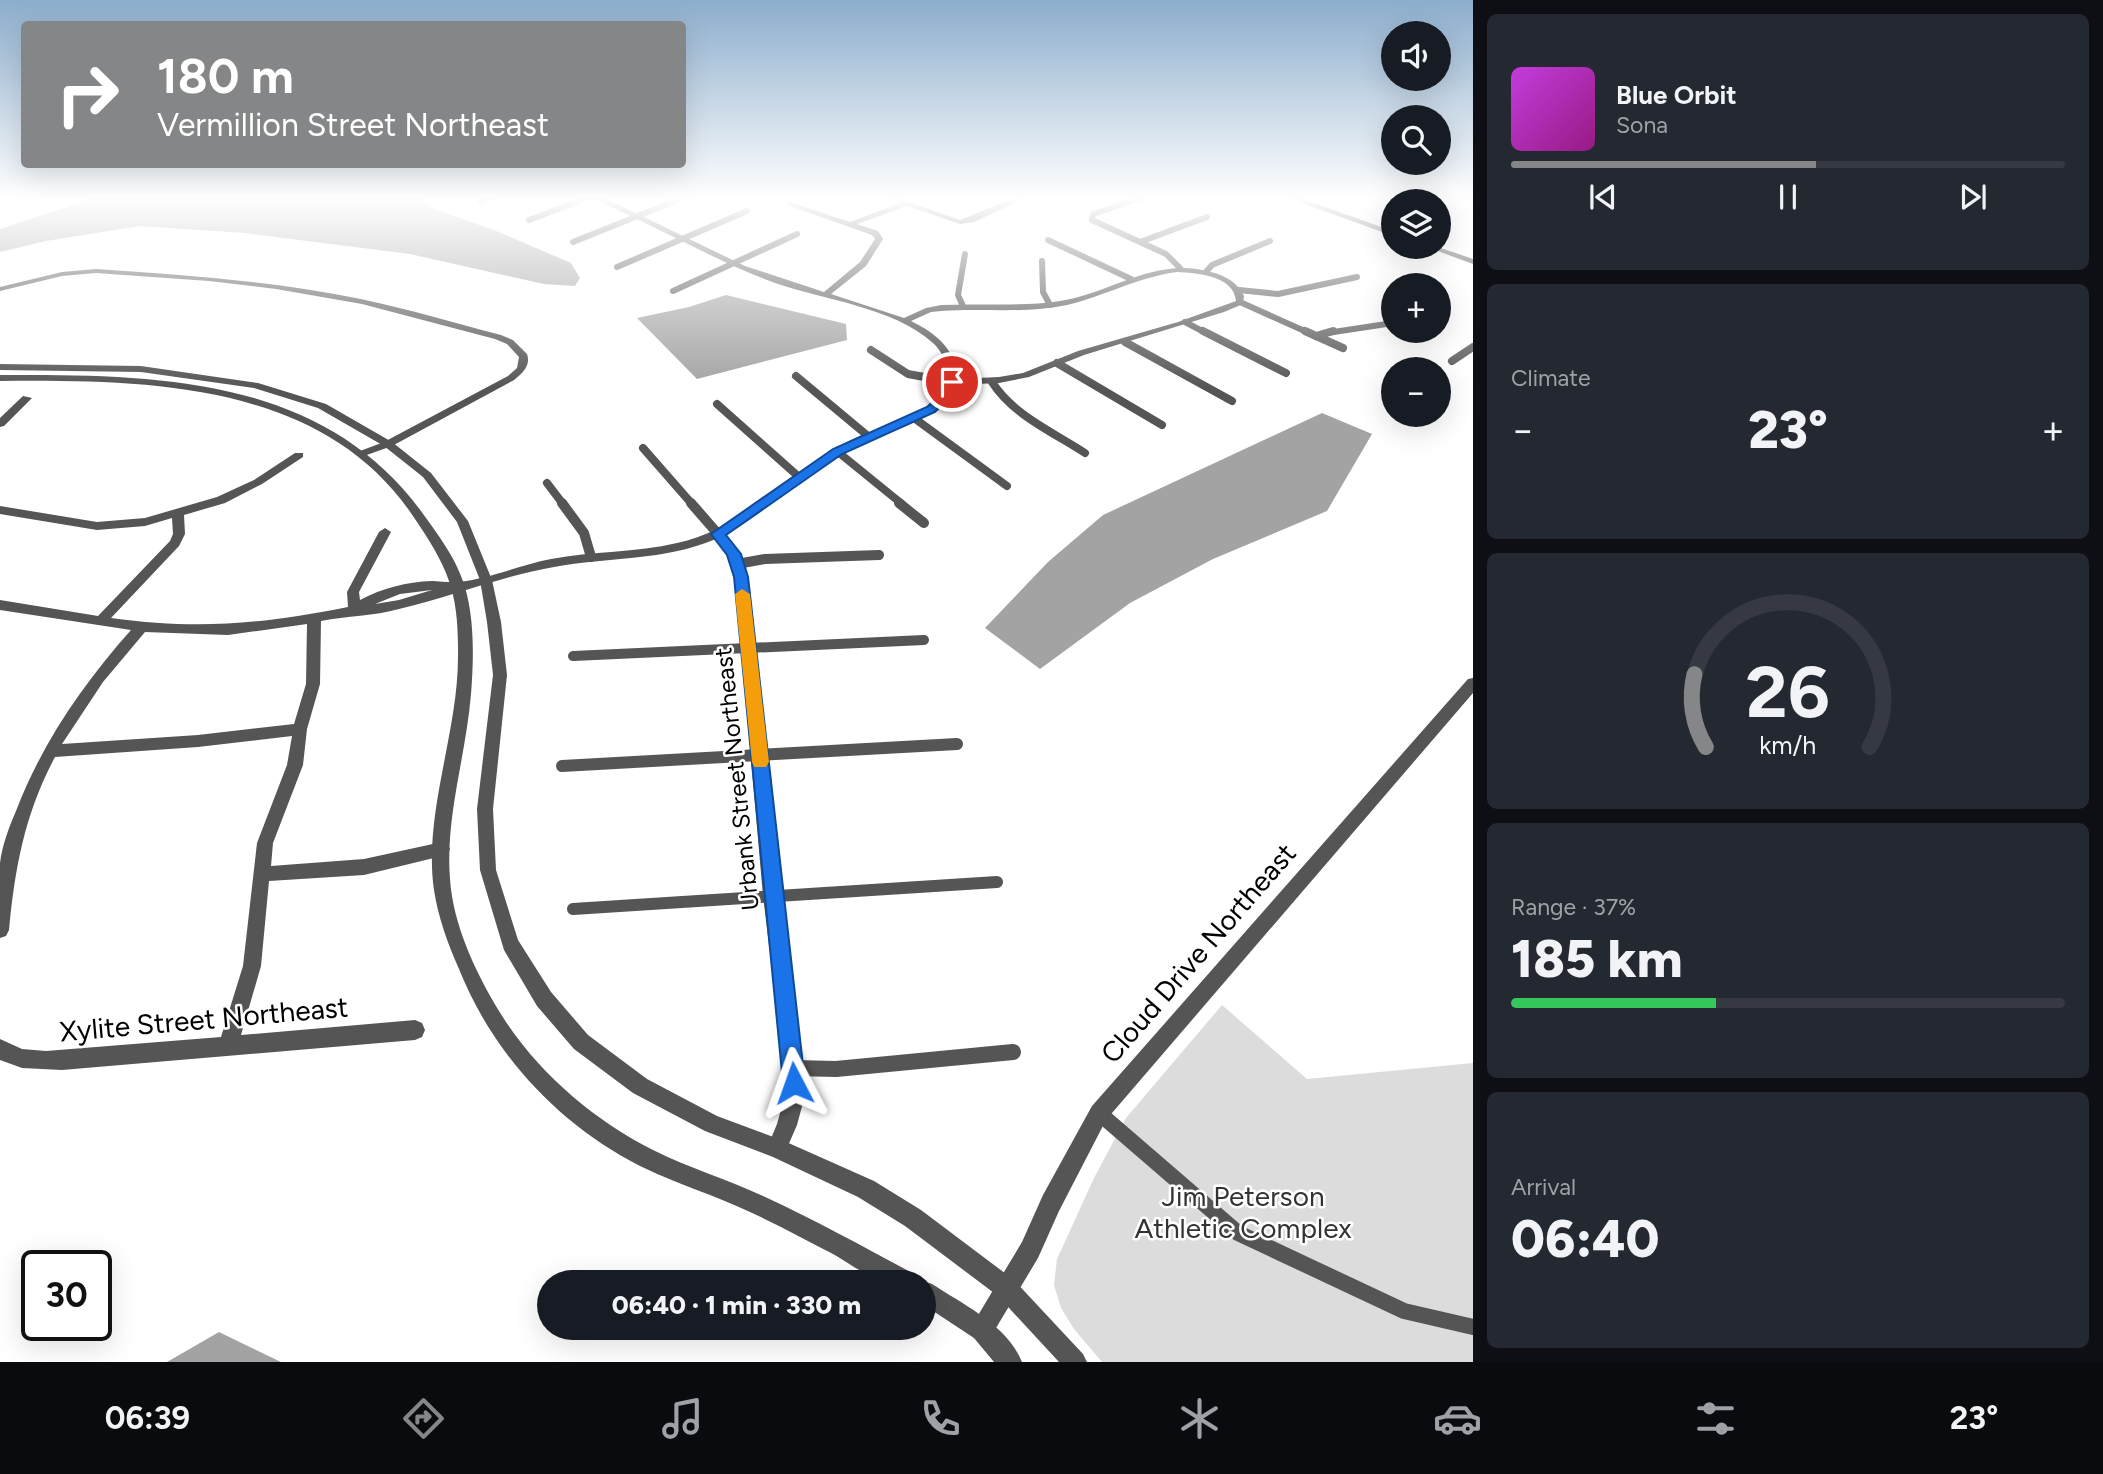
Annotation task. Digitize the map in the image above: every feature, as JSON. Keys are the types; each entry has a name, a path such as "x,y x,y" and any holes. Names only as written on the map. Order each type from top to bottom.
{"street":[{"path":"0,605 141,628 228,630 314,619 355,610 374,610 547,564 646,553 718,534 838,452 867,436 931,409 952,382 949,359 941,345 905,321 782,283 730,261"},
{"path":"825,295 866,261"},
{"path":"905,321 929,310 963,306 1066,303 1161,270 1180,268 1206,272 1225,279 1239,290 1240,302 1125,342 1080,354 1028,375 992,382 952,382"},
{"path":"0,289 62,274 96,271 242,282 362,302 498,337 510,342 524,356 524,364 511,378 388,444 364,453"},
{"path":"0,367 141,369 220,378 276,391 322,406 388,444 427,475 462,521 486,580 500,675 485,808 488,870 510,944 544,999 581,1042 652,1092 712,1124 777,1148 866,1189 913,1218 1006,1287 1076,1362"},
{"path":"0,377 120,379 208,390 294,417 364,453 381,467 416,505 459,586 466,651 458,738 449,784 441,878 445,905 481,998 533,1072 591,1122 634,1151 751,1201 883,1270"},
{"path":"0,424 27,398"},
{"path":"0,510 97,526 145,522 221,500 258,482 299,455"},
{"path":"101,621 175,544 179,534 178,513"},
{"path":"355,610 353,592 385,532"},
{"name":"Urbank Street Northeast","path":"718,534 734,554 737,564 760,753 772,896 794,1068 794,1099 777,1148"},
{"path":"228,1045 252,966 265,842 295,765 300,729 313,684 314,619"},
{"path":"0,930 4,886 18,826 52,751 105,666 141,628"},
{"name":"Cloud Drive Northeast","path":"982,1330 1030,1250 1051,1203 1099,1113 1473,683"},
{"path":"52,751 198,741 300,729"},
{"path":"260,875 364,867 442,849"},
{"name":"Xylite Street Northeast","path":"0,1049 8,1055 27,1060 62,1060 415,1030"},
{"path":"936,1300 982,1330 1010,1362"}],"lane":[{"path":"617,267 632,261"},
{"path":"673,291 740,261"},
{"path":"963,306 958,295 964,261"},
{"path":"1042,261 1043,292 1050,305"},
{"path":"1092,261 1132,279"},
{"path":"1173,261 1180,268"},
{"path":"1206,272 1212,265 1223,261"},
{"path":"1239,290 1278,294 1357,276"},
{"path":"1240,302 1343,348"},
{"path":"1185,322 1286,373"},
{"path":"1316,336 1381,325"},
{"path":"1125,342 1232,401"},
{"path":"1452,361 1473,347"},
{"path":"871,351 899,372 917,378 952,382"},
{"path":"1057,363 1162,425"},
{"path":"796,376 867,436"},
{"path":"992,382 995,389 1012,404 1085,453"},
{"path":"717,404 799,477"},
{"path":"914,418 1007,486"},
{"path":"643,448 718,534"},
{"path":"838,452 924,523"},
{"path":"547,484 584,533 591,557"},
{"path":"737,564 765,559 879,555"},
{"path":"573,656 924,640"},
{"path":"562,766 957,744"},
{"path":"573,909 997,882"},
{"path":"794,1068 836,1069 1013,1052"},
{"path":"1099,1113 1238,1233 1404,1311 1473,1327"}],"green space":[{"name":"Jim Peterson Athletic Complex","path":"1222,1005 1307,1079 1473,1063 1473,1362 1102,1362 1074,1329 1061,1308 1054,1285 1057,1259 1094,1178 1126,1118"}],"shaded area":[{"path":"439,261 565,261 571,263 580,278 575,286 544,284"},
{"path":"726,295 846,324 847,340 697,379 637,318 689,307"},
{"path":"1322,413 1372,434 1327,511 1213,559 1130,603 1040,669 985,628 1048,562 1103,515"},
{"path":"219,1332 281,1362 167,1362"}],"slow traffic":[{"path":"742,594 760,762"}],"route":[{"path":"794,1083 772,896 741,577 734,554 718,534 756,511 799,477 838,452 867,436 931,409 952,382"}]}
